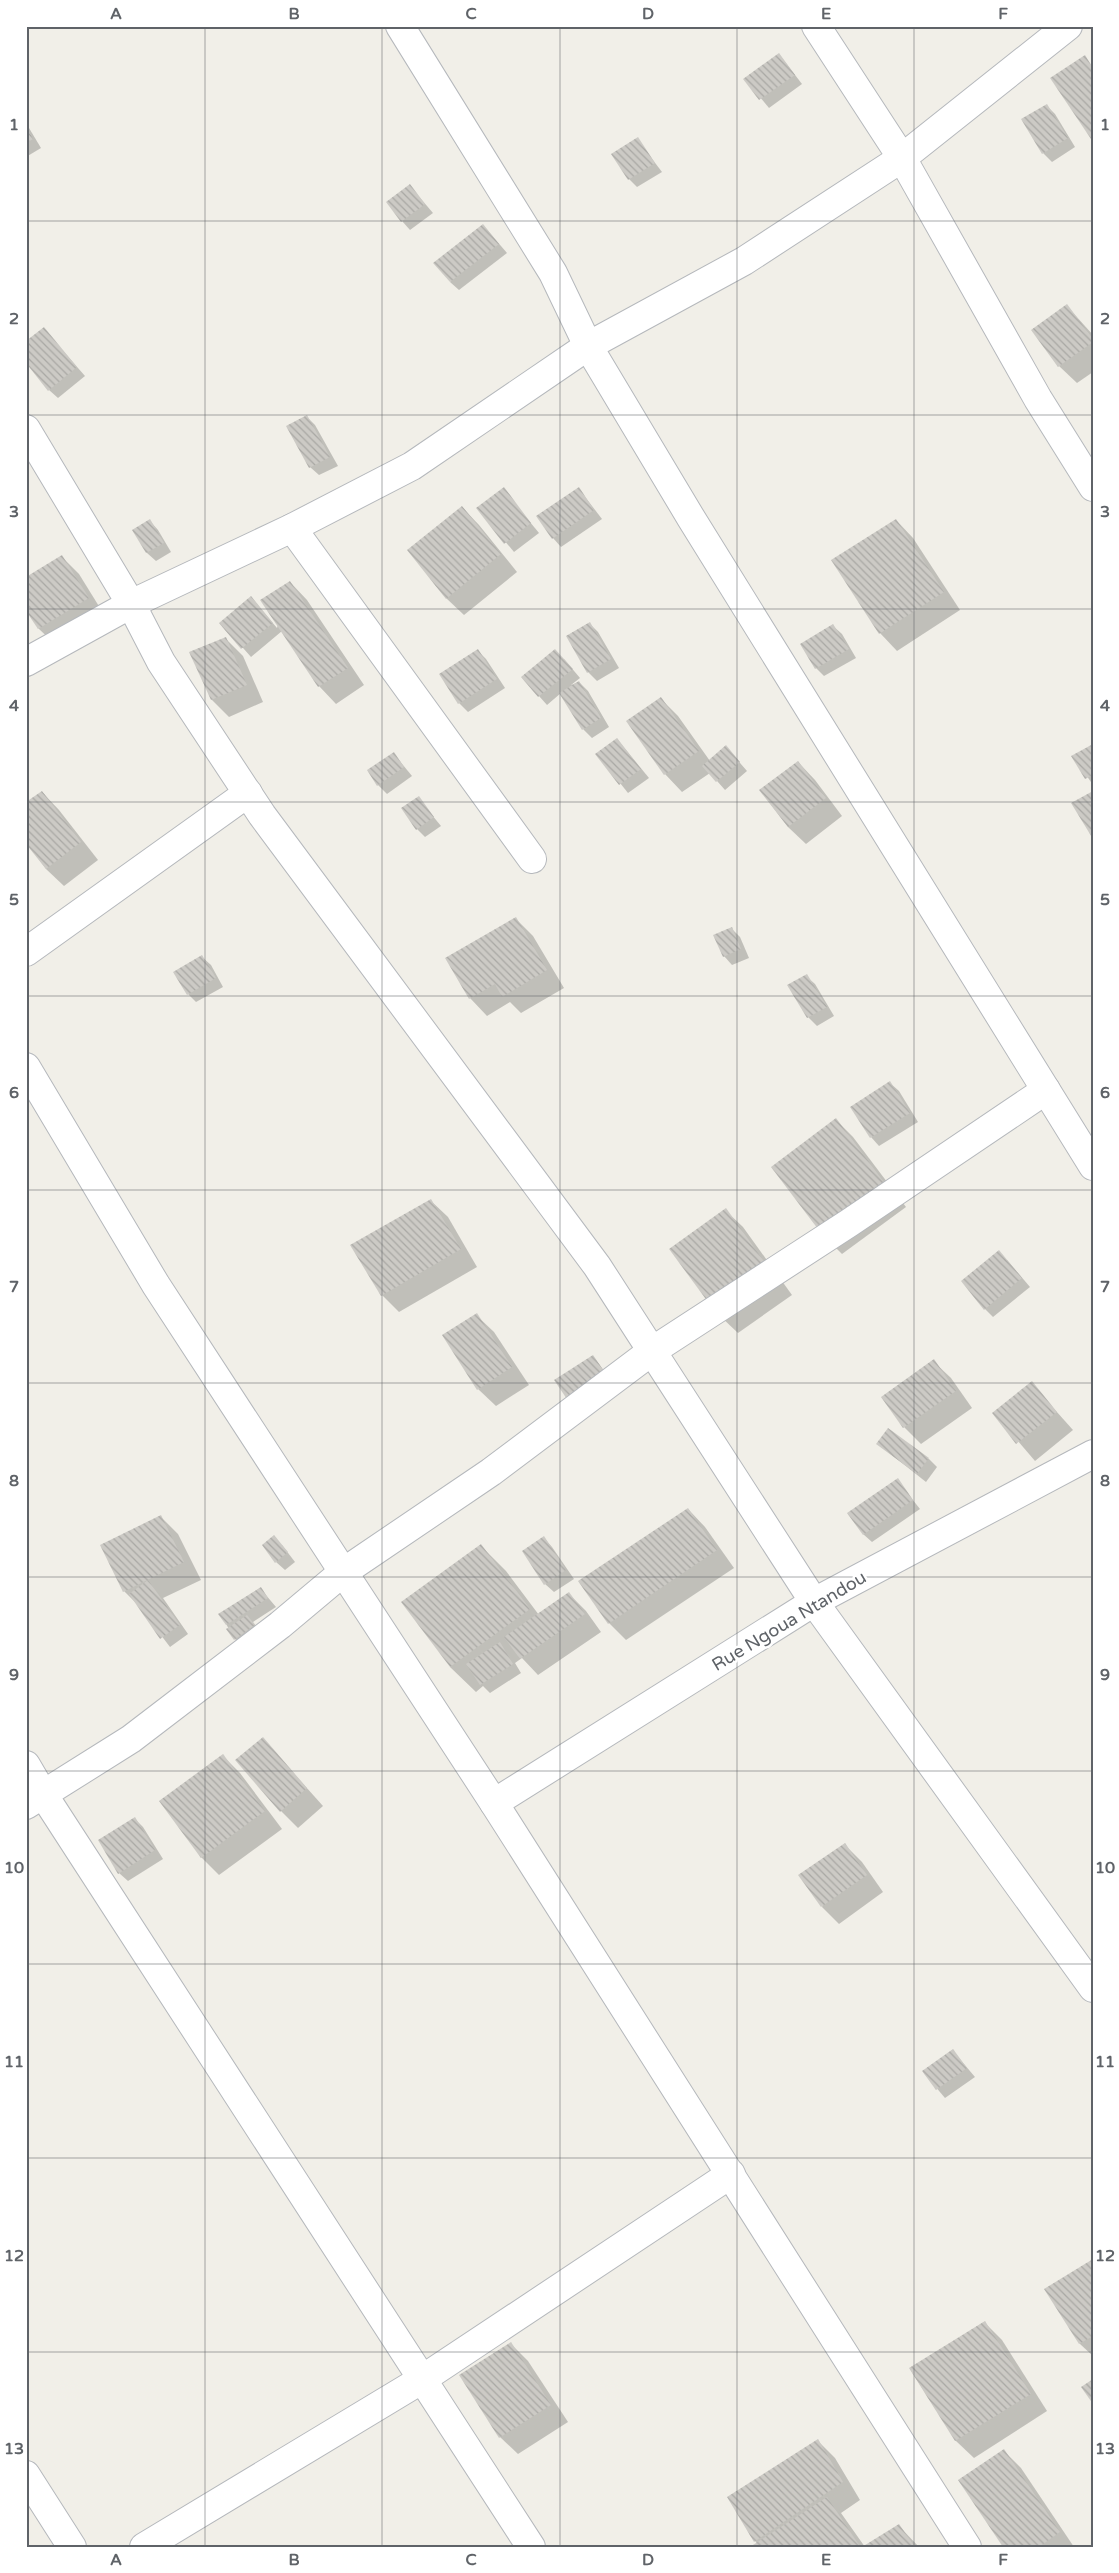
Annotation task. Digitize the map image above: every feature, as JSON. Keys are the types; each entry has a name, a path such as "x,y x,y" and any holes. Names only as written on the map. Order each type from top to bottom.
{"street":[{"path":"400,26 553,274 588,346 1093,1166"},
{"path":"816,26 902,158 1038,399 1093,487"},
{"path":"26,662 130,604 292,528 412,466 588,346 744,261 902,158 1068,26"},
{"path":"26,429 130,604 160,662 248,793 597,1266 814,1602 1093,1988"},
{"path":"292,528 532,859"},
{"path":"26,952 248,793"},
{"path":"26,1067 156,1285 342,1573 494,1803 967,2547"},
{"path":"34,1800 132,1739 272,1631 342,1573 491,1472 652,1351 849,1223 1046,1090"},
{"name":"Rue Ngoua Ntandou","path":"494,1803 814,1602 1093,1454"},
{"path":"26,1765 34,1800 531,2547"},
{"path":"144,2547 421,2380 731,2174"},
{"path":"26,2475 72,2547"}],"building":[{"path":"779,53 795,75 759,100 743,79"},
{"path":"1085,55 1093,68 1093,142 1050,78"},
{"path":"1047,104 1068,138 1042,154 1021,119"},
{"path":"26,127 33,139 26,143"},
{"path":"638,137 655,163 628,180 611,154"},
{"path":"410,184 425,204 401,222 386,202"},
{"path":"483,224 499,244 450,282 433,263"},
{"path":"1067,304 1093,339 1093,342 1058,367 1031,330"},
{"path":"44,327 77,367 48,391 26,363 26,341"},
{"path":"307,415 330,457 309,468 286,426"},
{"path":"504,487 531,523 504,544 476,508"},
{"path":"579,487 594,510 552,539 536,516"},
{"path":"462,506 501,554 446,599 407,550"},
{"path":"150,519 164,543 146,553 132,530"},
{"path":"896,519 944,592 879,634 831,560"},
{"path":"62,555 89,598 38,629 26,611 26,577"},
{"path":"290,581 348,668 318,687 260,600"},
{"path":"251,596 273,623 241,649 219,623"},
{"path":"590,622 611,659 587,673 566,636"},
{"path":"833,624 849,649 815,669 800,644"},
{"path":"226,637 247,685 211,700 189,652"},
{"path":"478,649 497,679 458,704 439,674"},
{"path":"555,649 573,669 538,697 521,677"},
{"path":"579,681 601,718 582,730 559,693"},
{"path":"661,697 699,751 664,775 626,721"},
{"path":"617,738 641,769 619,785 595,754"},
{"path":"1093,744 1093,775 1085,779 1071,756"},
{"path":"726,745 740,762 716,782 702,766"},
{"path":"394,752 404,767 377,786 367,770"},
{"path":"798,761 826,798 788,827 759,790"},
{"path":"42,791 81,842 46,869 26,844 26,802"},
{"path":"1093,791 1093,839 1071,803"},
{"path":"419,796 434,817 416,830 401,808"},
{"path":"516,917 547,970 502,997 495,984 469,999 445,958"},
{"path":"732,927 741,949 723,957 713,935"},
{"path":"202,955 216,978 187,995 173,972"},
{"path":"807,974 827,1007 807,1018 787,985"},
{"path":"890,1081 910,1113 870,1138 850,1107"},
{"path":"836,1118 889,1189 824,1237 771,1167"},
{"path":"431,1199 461,1249 381,1296 350,1245"},
{"path":"726,1208 775,1277 719,1317 669,1249"},
{"path":"999,1250 1022,1278 984,1310 961,1281"},
{"path":"477,1313 512,1367 477,1390 442,1335"},
{"path":"593,1355 608,1377 569,1402 554,1380"},
{"path":"934,1359 956,1391 903,1428 881,1397"},
{"path":"1032,1381 1057,1412 1016,1444 992,1413"},
{"path":"888,1428 929,1458 917,1474 876,1444"},
{"path":"898,1478 913,1500 863,1535 847,1513"},
{"path":"688,1508 717,1550 608,1624 578,1581"},
{"path":"161,1515 184,1562 123,1592 100,1545"},
{"path":"274,1535 288,1552 275,1563 262,1545"},
{"path":"544,1536 566,1570 544,1585 522,1551"},
{"path":"481,1544 530,1609 450,1667 401,1602"},
{"path":"148,1580 180,1625 160,1639 129,1594"},
{"path":"261,1587 268,1598 226,1625 218,1614"},
{"path":"569,1592 585,1614 520,1659 504,1637"},
{"path":"247,1615 255,1625 234,1640 226,1629"},
{"path":"500,1642 513,1664 480,1685 466,1664"},
{"path":"263,1737 307,1788 280,1812 235,1760"},
{"path":"223,1754 265,1811 201,1858 159,1801"},
{"path":"135,1817 155,1850 118,1874 98,1840"},
{"path":"845,1843 867,1875 821,1907 798,1875"},
{"path":"953,2049 967,2068 936,2090 922,2071"},
{"path":"1093,2259 1093,2336 1079,2344 1044,2289"},
{"path":"985,2321 1031,2394 955,2441 909,2368"},
{"path":"511,2342 551,2405 499,2438 459,2375"},
{"path":"1093,2379 1093,2404 1081,2387"},
{"path":"818,2439 843,2482 754,2542 727,2497"},
{"path":"1004,2449 1060,2532 1039,2547 1003,2547 958,2480"},
{"path":"827,2497 859,2545 753,2545"},
{"path":"899,2524 915,2547 862,2547"}]}
